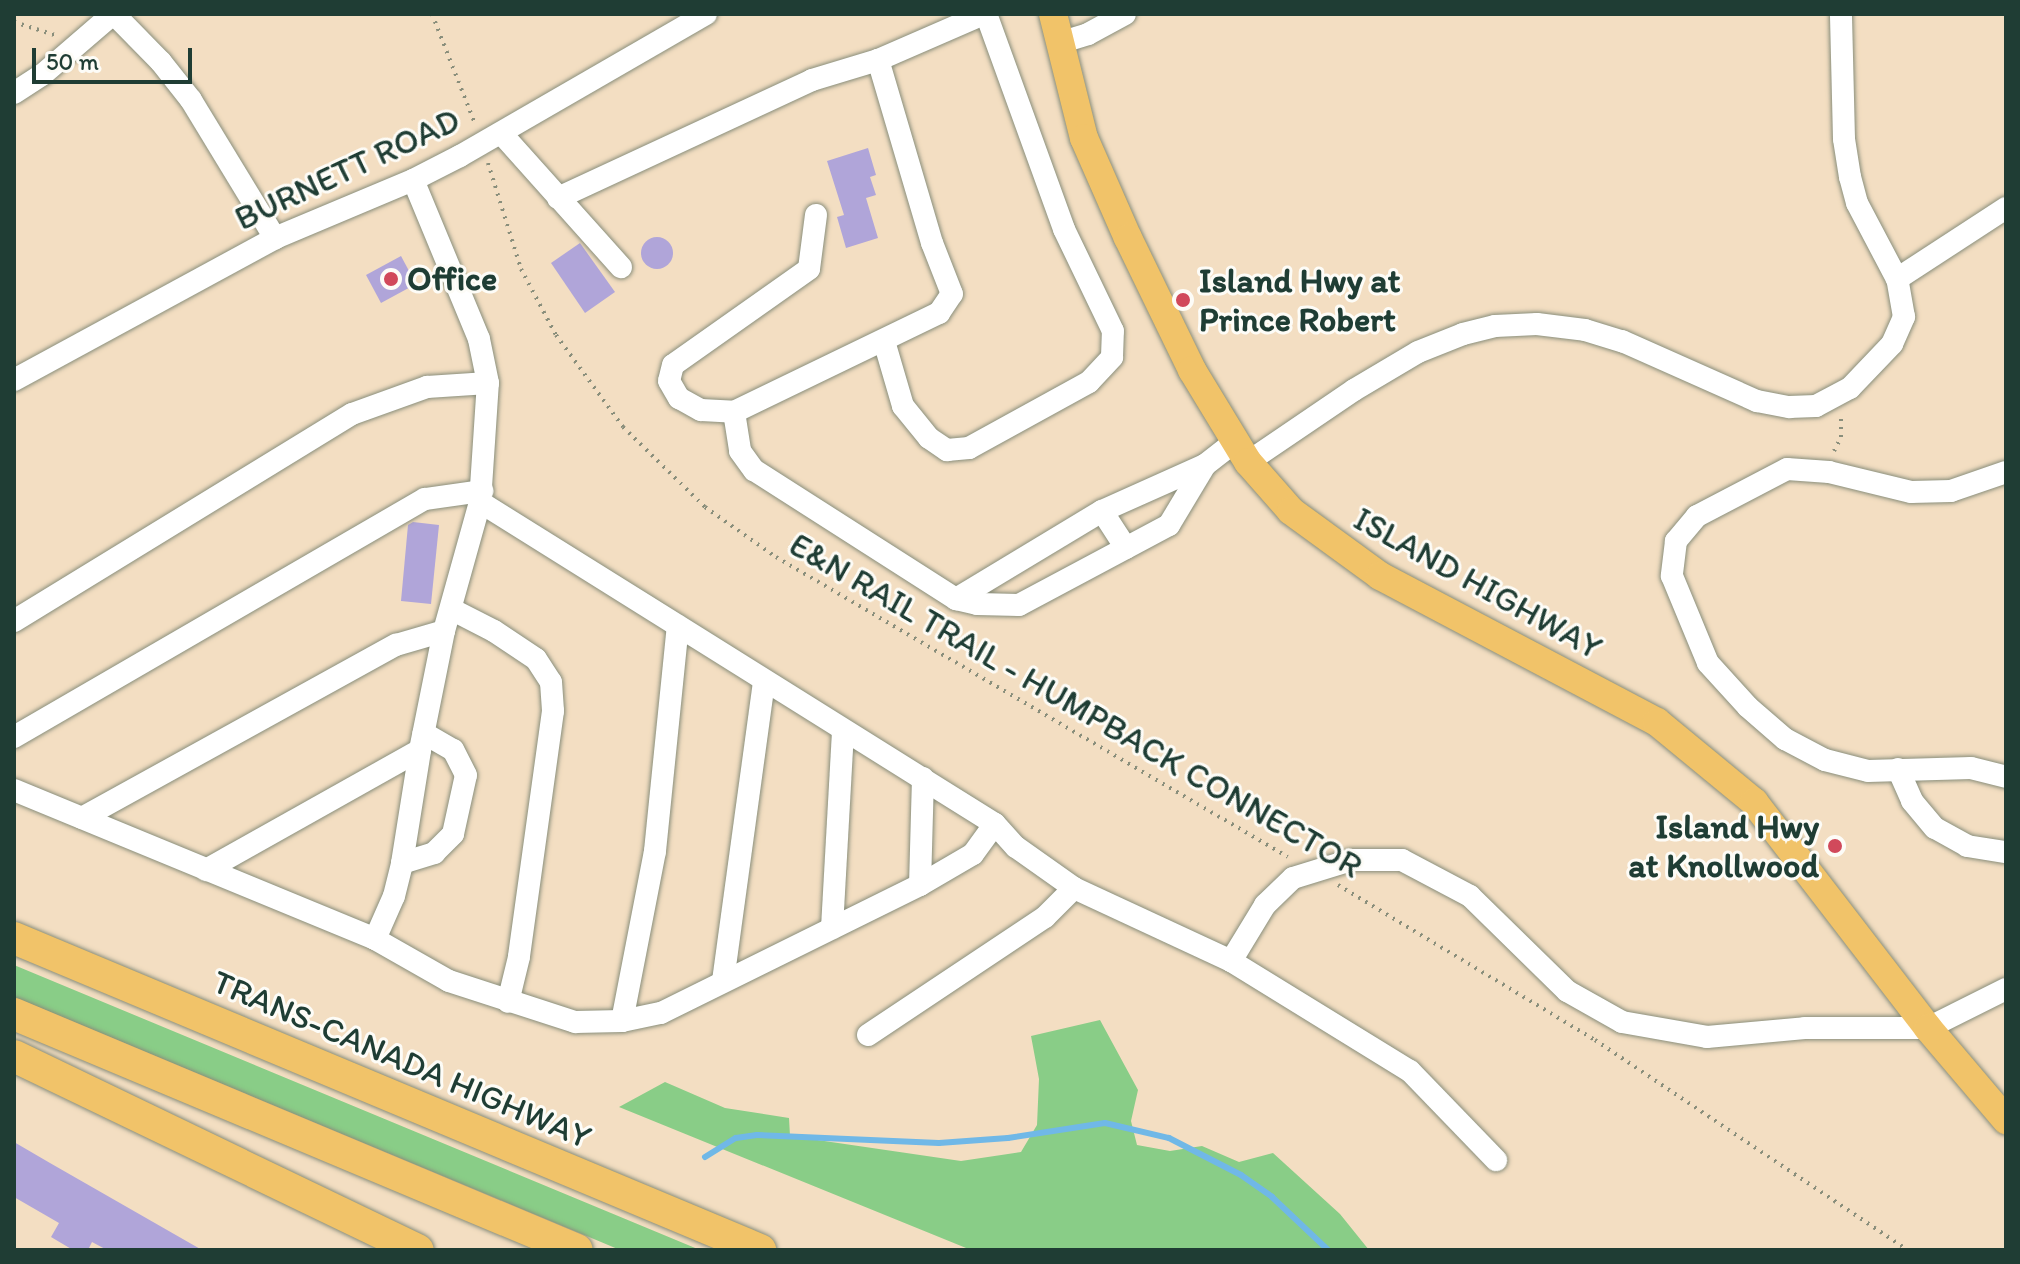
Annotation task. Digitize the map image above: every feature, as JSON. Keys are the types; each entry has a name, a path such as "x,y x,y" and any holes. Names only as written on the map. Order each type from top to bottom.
{"highway":[{"name":"TRANS-CANADA HIGHWAY","path":"14,938 760,1250"},
{"path":"14,1014 577,1250"},
{"path":"14,1056 418,1250"}],"main road":[{"name":"ISLAND HIGHWAY","path":"1053,14 1084,138 1115,210 1192,370 1241,452 1291,511 1380,576 1657,722 1754,802 1928,1028 2006,1120"}],"street":[{"path":"14,93 114,14 161,62 191,100 275,238"},
{"name":"BURNETT ROAD","path":"14,380 275,238 413,180 491,139 665,23 706,14"},
{"path":"558,198 812,80 878,60 985,14 1064,229 1113,331 1112,357 1089,382 969,448 947,450 929,438 903,406 884,341"},
{"path":"1059,43 1088,34 1125,14"},
{"path":"956,599 1102,511 1241,452 1418,352 1463,334 1495,326 1537,324 1585,330 1622,341 1757,401 1789,407 1816,406 1839,396 1874,366 1900,331 1903,299 1897,279 1857,203 1850,177 1844,139 1841,14"},
{"path":"816,215 809,269 673,365 669,381 679,398 701,410 734,412 939,313 952,294 932,243 878,60"},
{"path":"491,139 558,198 621,267"},
{"path":"375,939 394,896 402,863 422,741 447,620 481,497 488,383 479,339 413,180"},
{"path":"1897,279 2006,208"},
{"path":"14,621 352,414 427,387 488,383"},
{"path":"734,412 740,451 754,470 956,599 977,604 1019,605 1169,525 1205,465"},
{"path":"2006,472 1951,491 1911,492 1829,472 1787,469 1697,516 1676,541 1672,576 1708,663 1748,707 1785,739 1825,760 1868,771 1971,768 2006,777"},
{"path":"14,737 425,499 481,497 764,682 995,824 1016,847 1074,888 1231,961 1410,1071 1496,1160"},
{"path":"1102,511 1126,548"},
{"path":"82,818 447,620 494,631 536,659 551,682 553,711 519,957 508,1002"},
{"path":"622,1021 655,851 678,626"},
{"path":"723,981 764,682"},
{"path":"832,928 843,732"},
{"path":"206,870 422,741 453,750 466,775 453,834 434,853 402,863"},
{"path":"1898,769 1912,801 1935,828 1967,846 2006,852"},
{"path":"920,885 923,778"},
{"path":"14,790 375,939 449,981 575,1022 622,1021 661,1013 920,885 973,854 995,824"},
{"path":"1231,961 1265,905 1293,878 1341,863 1402,860 1470,896 1567,991 1622,1022 1707,1037 1805,1028 1928,1028 2006,989"},
{"path":"868,1035 1045,917 1074,888"}],"path":[{"name":"E&N RAIL TRAIL - HUMPBACK CONNECTOR","path":"432,14 491,139 521,269 556,335 623,427 705,507 776,557 1557,1016 1908,1250"},
{"path":"14,22 79,44"},
{"path":"1829,472 1842,426 1839,396"}],"green space":[{"path":"14,965 700,1250 620,1250 14,997"},
{"path":"1100,1020 1138,1090 1131,1121 1137,1145 1170,1151 1202,1146 1239,1162 1273,1153 1340,1214 1369,1250 971,1250 619,1107 665,1082 725,1108 789,1118 790,1136 961,1161 1021,1152 1037,1125 1039,1079 1031,1036"}],"building":[{"path":"868,148 876,175 870,177 876,195 866,198 878,238 846,248 837,217 844,215 827,161"},
{"path":"657,237 669,241 673,253 669,265 657,269 645,265 641,253 645,241"},
{"path":"580,243 615,292 585,313 551,263"},
{"name":"Office","path":"401,256 416,284 381,303 366,275"},
{"path":"413,522 439,525 431,604 401,601 408,525"},
{"path":"14,1142 202,1250 107,1250 92,1242 88,1250 73,1250 51,1237 59,1223 14,1197"}],"waterway":[{"path":"705,1157 736,1138 757,1135 939,1143 1008,1138 1105,1123 1169,1138 1241,1175 1272,1197 1328,1250"}],"place":[{"name":"Office","path":"391,279"},
{"name":"Island Hwy at Prince Robert","path":"1183,300"},
{"name":"Island Hwy at Knollwood","path":"1835,846"}]}
